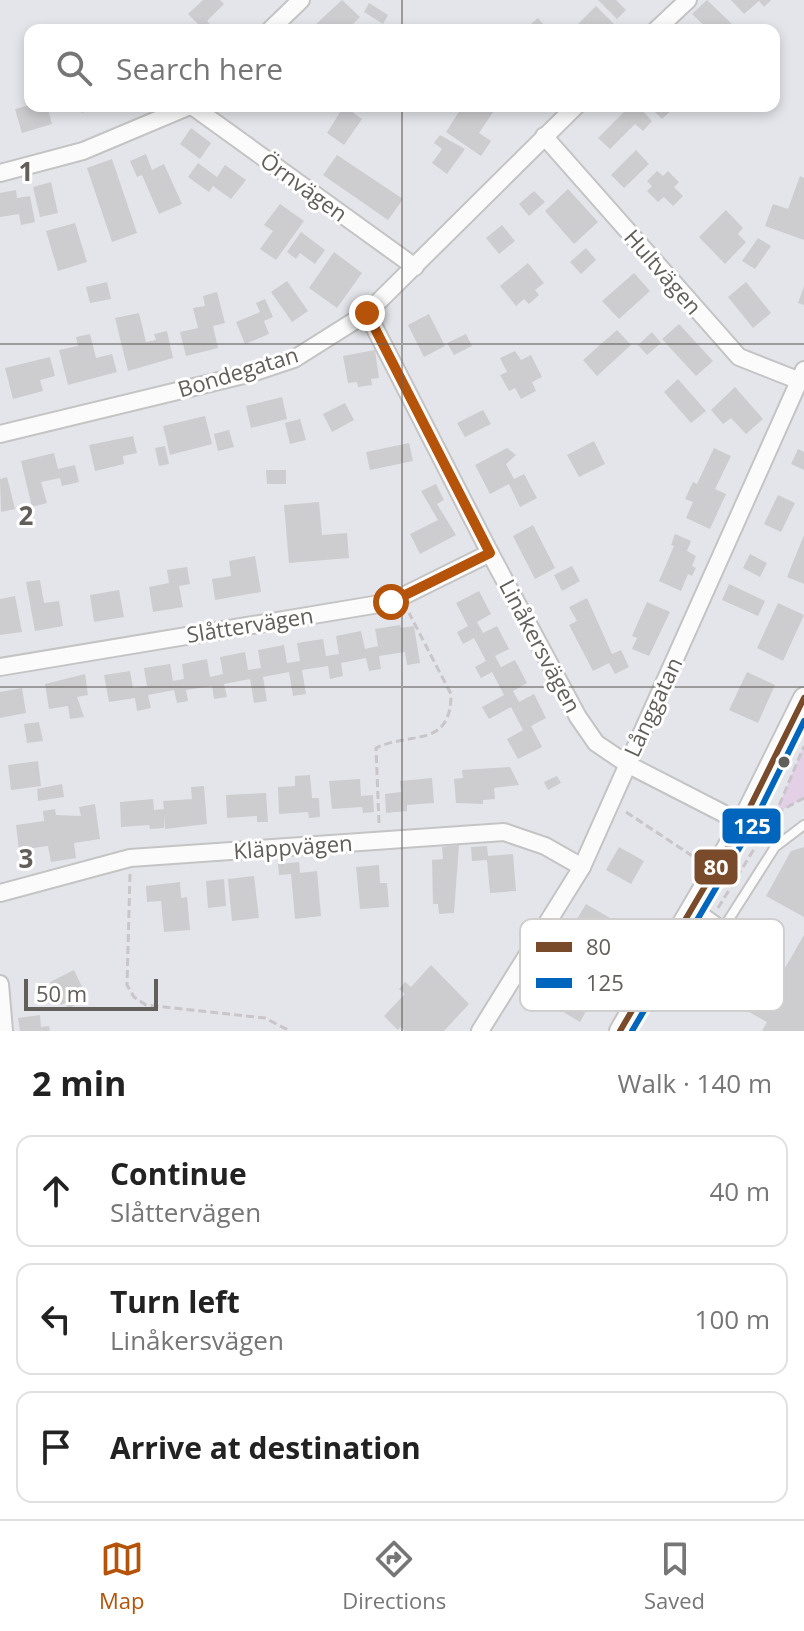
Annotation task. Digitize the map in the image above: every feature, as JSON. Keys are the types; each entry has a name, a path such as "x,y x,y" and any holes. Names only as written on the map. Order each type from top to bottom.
{"street":[{"path":"276,24 301,0"},
{"path":"662,24 688,0"},
{"path":"0,173 83,151 177,112"},
{"name":"Örnvägen","path":"199,112 415,267"},
{"name":"Bondegatan","path":"0,434 252,373 294,359 367,313 570,112"},
{"name":"Hultvägen","path":"544,136 739,357 802,376"},
{"name":"Linåkersvägen","path":"367,313 490,553 578,717 596,743 627,764 742,823"},
{"name":"Långgatan","path":"550,919 582,867 802,376"},
{"name":"Slåttervägen","path":"0,667 402,598 490,553"},
{"path":"687,919 742,823 804,698"},
{"name":"Kläppvägen","path":"0,893 130,858 504,832 545,846 582,867"},
{"name":"Långgatan","path":"480,1031 520,967"},
{"path":"0,984 4,1031"},
{"path":"620,1031 632,1011"}],"lane":[{"path":"729,919 775,847 804,825"},
{"path":"695,906 713,919"}],"path":[{"path":"380,841 376,748 430,735 443,727 451,708 451,694 402,598"},
{"path":"804,746 776,813 804,798"},
{"path":"609,801 733,882"},
{"path":"130,858 127,985 134,997 146,1005 265,1018 290,1031"}],"shaded area":[{"path":"804,746 804,798 776,813"}],"building":[{"path":"203,0 220,0 224,4 207,21 210,24 198,24 188,14"},
{"path":"342,0 360,17 353,24 316,24"},
{"path":"598,0 616,0 626,10 617,19"},
{"path":"707,0 732,24 703,24 692,14"},
{"path":"731,0 771,0 764,7 759,1 744,14"},
{"path":"369,3 388,15 383,24 364,12"},
{"path":"596,6 614,24 578,24"},
{"path":"24,107 24,112 49,112 52,124 22,133 15,109"},
{"path":"340,112 352,112 362,119 344,145 327,133"},
{"path":"459,112 493,112 479,133 491,141 481,156 446,132"},
{"path":"624,112 644,112 652,121 643,131 635,124 610,149 598,138"},
{"path":"655,112 670,112 662,119"},
{"path":"191,128 211,143 200,159 180,144"},
{"path":"440,135 465,149 447,174 432,163 442,149 434,143"},
{"path":"636,150 649,164 624,188 611,175"},
{"path":"146,154 152,170 164,164 182,204 159,214 142,175 137,177 130,161"},
{"path":"337,155 403,199 388,220 323,175"},
{"path":"112,159 137,233 112,242 87,168"},
{"path":"198,163 217,177 225,165 246,180 231,199 213,186 209,192 188,177"},
{"path":"657,171 663,176 668,171 679,182 674,187 683,196 673,206 664,197 658,202 647,191 652,186 647,181"},
{"path":"800,176 804,178 804,240 765,226 773,204 788,209"},
{"path":"51,182 58,213 40,217 33,187"},
{"path":"568,189 598,222 574,244 545,211"},
{"path":"16,190 17,198 30,196 35,222 21,225 19,214 0,217 0,193"},
{"path":"534,191 545,202 529,216 519,204"},
{"path":"280,204 304,221 276,260 260,249 273,231 264,225"},
{"path":"726,210 743,228 738,234 746,242 725,264 699,237"},
{"path":"75,223 87,262 58,271 46,231"},
{"path":"502,225 515,241 499,254 486,238"},
{"path":"301,232 325,250 315,264 300,253 296,259 287,252"},
{"path":"758,238 771,246 755,269 742,261"},
{"path":"586,248 596,260 581,274 570,262"},
{"path":"334,252 362,273 337,308 309,288"},
{"path":"528,263 544,283 535,290 539,295 529,304 524,299 516,306 500,286"},
{"path":"634,273 650,291 619,319 602,301"},
{"path":"287,281 308,311 292,322 271,292"},
{"path":"107,282 111,299 90,303 86,287"},
{"path":"746,282 771,313 753,328 728,297"},
{"path":"804,286 804,305 798,303"},
{"path":"217,292 225,323 213,326 218,348 186,356 180,332 198,328 193,308 205,306 203,296"},
{"path":"265,299 273,317 264,321 269,334 245,344 236,322 260,312 256,303"},
{"path":"139,313 146,342 156,340 154,334 167,331 173,358 128,371 115,318"},
{"path":"429,314 445,346 424,357 408,325"},
{"path":"679,324 713,361 696,376 662,339"},
{"path":"617,330 631,345 597,376 583,360"},
{"path":"652,332 661,343 647,355 638,345"},
{"path":"90,334 96,358 112,354 117,372 68,385 59,350 78,346 76,337"},
{"path":"466,334 472,346 454,355 447,343"},
{"path":"375,350 379,378 371,379 372,385 358,387 357,382 348,383 343,356"},
{"path":"515,351 521,360 531,355 542,377 532,382 536,391 521,399 515,388 509,391 500,375 507,372 500,358"},
{"path":"50,357 55,376 40,380 43,391 13,399 5,368"},
{"path":"678,379 706,411 691,423 664,392"},
{"path":"735,387 763,419 746,434 731,418 723,424 711,410"},
{"path":"282,397 287,419 251,428 246,406"},
{"path":"345,403 354,420 332,432 323,414"},
{"path":"483,410 491,424 465,437 457,423"},
{"path":"205,416 212,444 170,455 163,426"},
{"path":"300,419 306,440 290,444 285,423"},
{"path":"229,430 234,447 218,451 214,434"},
{"path":"133,436 137,453 123,456 124,464 95,471 89,445"},
{"path":"594,441 605,464 579,477 567,455"},
{"path":"409,443 413,461 370,470 366,452"},
{"path":"165,446 169,464 159,466 155,448"},
{"path":"507,448 516,455 506,464 514,479 524,474 537,498 520,507 509,484 490,494 475,465"},
{"path":"714,448 731,456 715,489 726,494 710,529 686,518 693,502 685,499 693,482 697,484"},
{"path":"798,449 804,452 804,470 791,464"},
{"path":"54,453 58,469 75,465 79,482 62,486 60,478 41,482 47,503 32,507 21,461"},
{"path":"266,470 286,470 286,484 267,484"},
{"path":"7,477 15,509 1,512 0,479"},
{"path":"436,484 444,500 437,504 456,535 420,554 410,534 438,520 421,491"},
{"path":"778,495 795,503 781,532 764,524"},
{"path":"319,502 322,535 347,533 349,558 289,563 284,505"},
{"path":"533,525 555,568 535,579 513,536"},
{"path":"675,534 691,541 687,551 696,556 692,566 696,568 692,576 688,574 681,591 659,581 674,546 671,545"},
{"path":"804,535 804,584 787,577"},
{"path":"750,554 767,563 760,577 743,568"},
{"path":"255,556 261,592 215,600 212,579 231,576 229,561"},
{"path":"572,566 580,581 562,591 554,575"},
{"path":"187,567 190,584 179,586 183,607 153,612 149,587 169,583 167,570"},
{"path":"40,580 44,603 59,601 63,626 35,631 26,582"},
{"path":"729,584 765,601 758,616 722,600"},
{"path":"119,590 124,617 94,622 90,595"},
{"path":"479,591 491,614 477,622 483,633 497,626 509,649 495,656 501,667 515,660 527,683 513,691 519,702 534,694 546,718 531,726 542,747 518,759 507,739 523,730 511,707 489,719 482,707 504,695 492,672 481,678 475,667 486,661 474,638 463,644 457,632 468,626 456,603"},
{"path":"15,596 22,632 0,635 0,599"},
{"path":"587,598 612,654 621,650 629,667 615,674 609,663 593,671 569,625 577,621 569,607"},
{"path":"647,602 670,612 649,656 632,649 637,638 632,636"},
{"path":"778,603 804,615 783,661 757,648"},
{"path":"400,625 401,628 414,626 420,663 407,665 405,652 379,656 381,669 369,671 366,658 341,663 343,676 330,679 328,666 302,670 306,694 293,696 289,672 263,677 267,701 254,703 250,679 224,684 227,697 214,699 212,686 186,690 188,701 177,703 174,690 148,695 151,708 137,711 135,698 109,702 104,675 130,671 133,688 147,686 144,668 170,664 173,681 184,679 182,664 207,659 210,677 223,674 220,657 245,652 248,670 261,668 258,650 284,645 287,663 300,661 297,643 323,639 326,656 339,654 336,636 361,631 365,649 378,646 375,629"},
{"path":"747,672 775,685 758,723 729,710"},
{"path":"85,674 88,695 77,697 84,717 70,719 68,706 49,709 45,684"},
{"path":"22,688 26,713 0,718 0,692"},
{"path":"39,722 43,741 27,743 24,724"},
{"path":"38,761 41,786 11,790 8,765"},
{"path":"510,767 519,785 494,788 495,799 483,800 483,804 456,803 454,779 463,778 462,770"},
{"path":"310,775 312,798 319,798 320,817 309,818 308,812 279,814 278,787 295,786 295,776"},
{"path":"557,776 561,783 548,790 544,782"},
{"path":"432,778 434,803 407,805 407,811 386,813 385,794 401,792 400,781"},
{"path":"360,779 361,796 373,795 374,812 363,813 362,807 332,809 329,781"},
{"path":"62,784 64,797 38,801 37,789"},
{"path":"204,786 207,824 165,829 164,814 164,828 150,829 149,825 121,827 120,802 153,799 154,810 164,809 163,801 192,799 191,787"},
{"path":"266,793 268,822 257,822 257,816 227,818 226,795"},
{"path":"95,804 100,839 74,843 76,858 51,862 48,846 19,850 16,825 44,821 43,811 55,809 56,815 81,816 79,807"},
{"path":"459,845 454,913 439,914 438,904 433,904 432,860 443,859 442,847"},
{"path":"487,846 488,856 513,854 516,891 490,893 487,860 472,861 471,847"},
{"path":"619,847 644,861 631,884 606,870"},
{"path":"804,847 804,917 766,896 791,851"},
{"path":"299,862 300,873 317,871 321,916 295,919 291,874 279,875 278,864"},
{"path":"379,865 380,883 387,883 389,907 360,909 356,867"},
{"path":"254,876 259,918 232,921 228,879"},
{"path":"224,879 226,906 208,908 206,881"},
{"path":"180,882 181,898 187,897 190,930 164,932 161,901 147,902 146,886"},
{"path":"586,904 610,918 609,919 577,919"},
{"path":"804,935 804,1031 762,1031 767,1022 747,1011 784,1011 785,968"},
{"path":"431,965 469,1004 444,1031 405,1031 400,1027 398,1030 384,1016 405,994 399,989 405,982 411,987"},
{"path":"74,970 85,993 77,998 79,1003 68,1009 65,1003 61,1005 50,982"},
{"path":"562,1011 586,1011 580,1022"},
{"path":"40,1015 41,1027 49,1026 50,1031 20,1031 18,1018"}],"transit line":[{"name":"80","path":"686,919 742,823 804,698"},
{"name":"125","path":"698,919 751,828 804,721"},
{"name":"80","path":"620,1031 632,1011"},
{"name":"125","path":"632,1031 644,1011"}],"route":[{"path":"367,313 490,553 391,602"}]}
